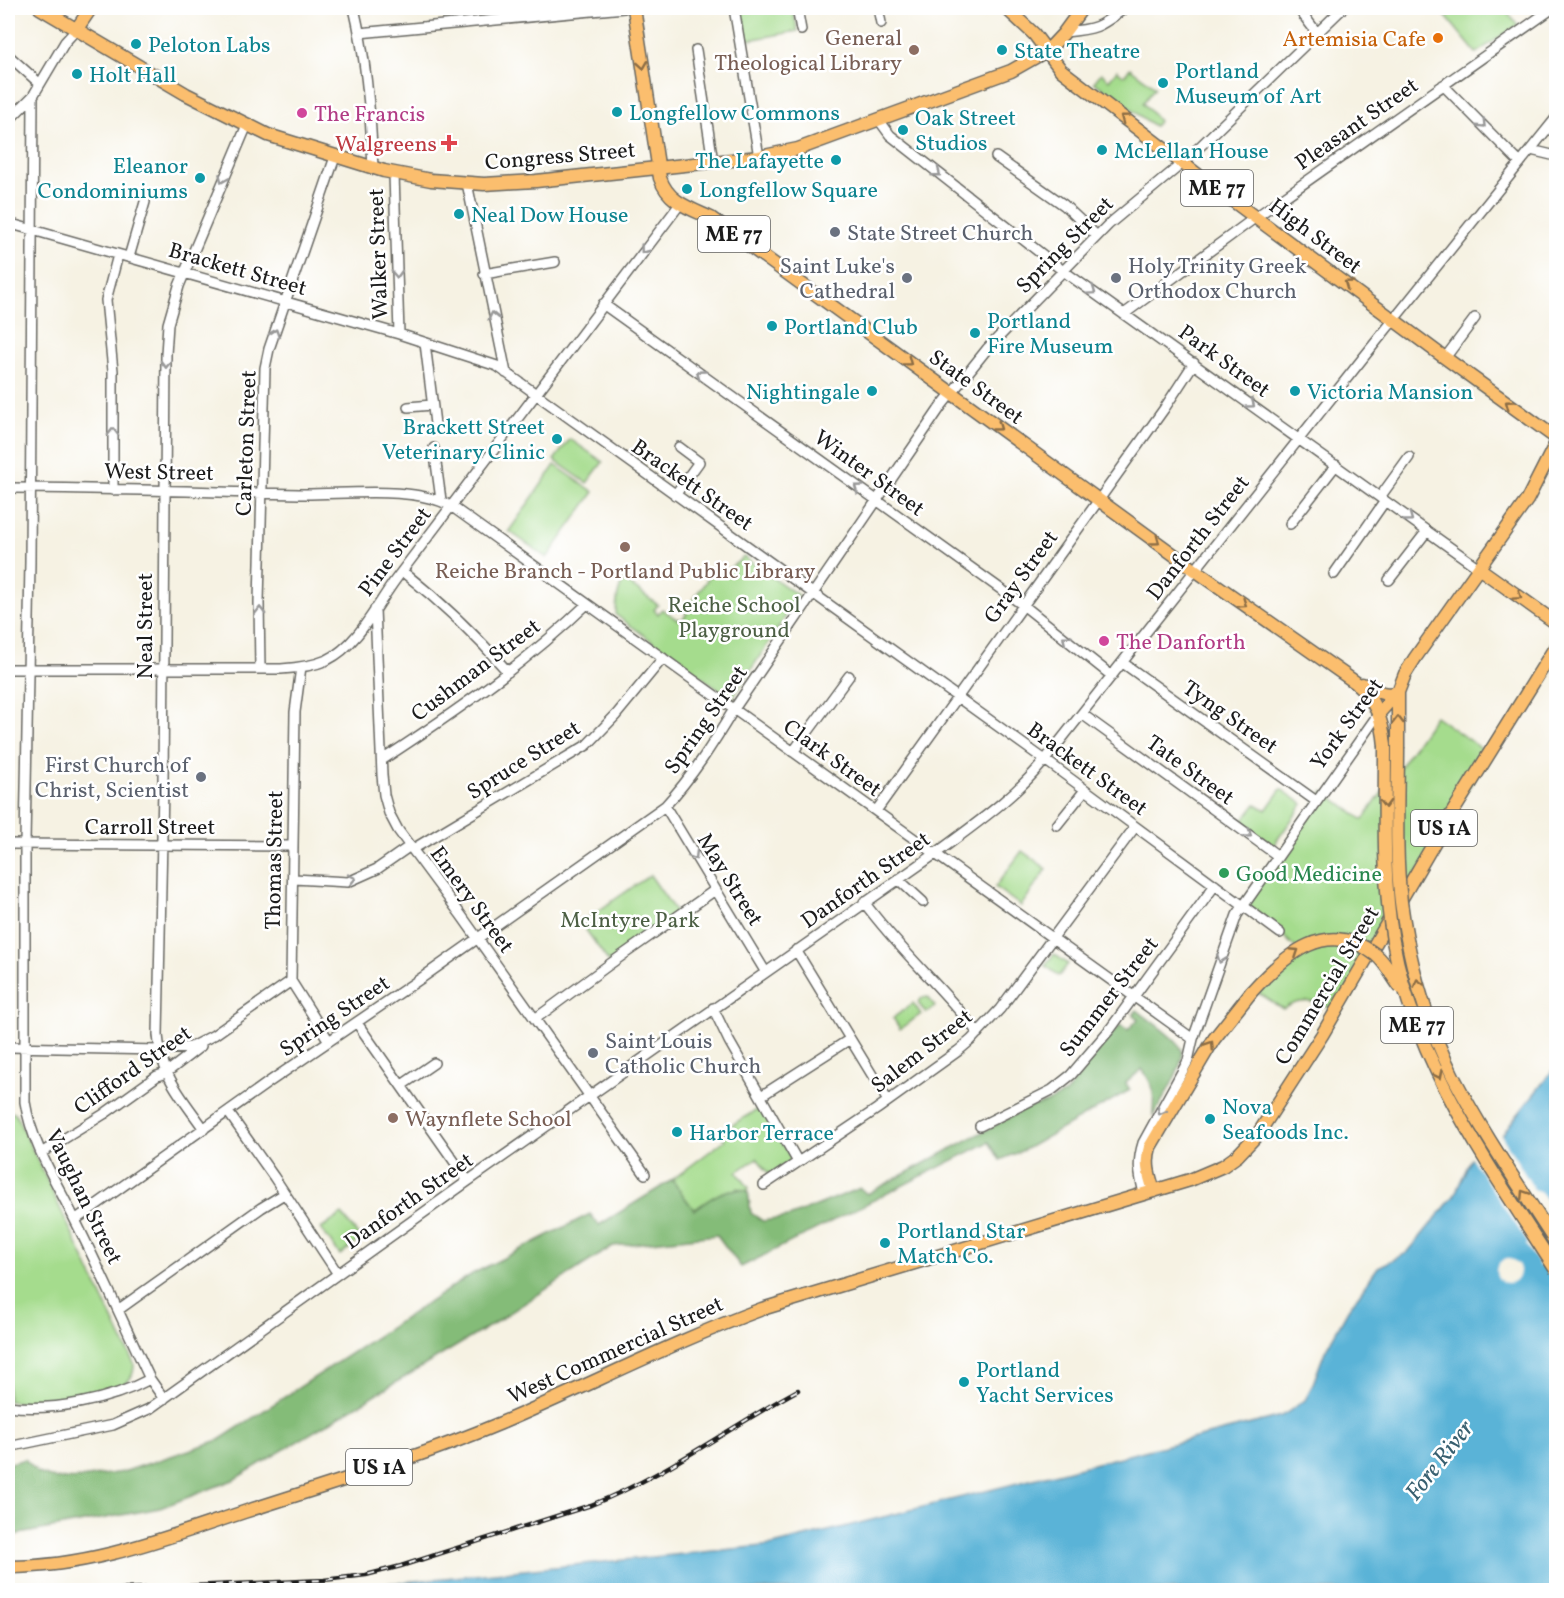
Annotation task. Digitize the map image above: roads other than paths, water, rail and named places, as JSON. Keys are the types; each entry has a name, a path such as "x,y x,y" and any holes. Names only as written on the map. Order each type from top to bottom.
{"main road":[{"name":"Congress Street","path":"40,8 186,94 268,135 394,174 466,183 499,184 759,157 798,149 1011,71 1048,50 1065,32 1082,8"},
{"path":"76,30 91,8"},
{"name":"State Street","path":"634,8 658,168 667,194 680,204 711,218 1195,570 1355,682 1368,695 1379,713"},
{"name":"High Street","path":"1006,8 1034,34 1061,70 1445,358 1557,438"},
{"name":"York Street","path":"1379,713 1398,692 1415,658 1527,500 1557,443"},
{"name":"Park Street","path":"1480,569 1557,623"},
{"name":"Commercial Street","path":"1237,1156 1258,1134 1322,1035 1442,831 1557,646"},
{"path":"1355,682 1382,694 1389,695 1398,692"},
{"name":"ME 77","path":"1398,692 1398,868 1401,901 1411,957 1422,996 1441,1050 1458,1084 1485,1132 1557,1243"},
{"name":"ME 77","path":"1379,713 1385,746 1386,882 1393,941 1413,1017 1453,1104 1557,1270"},
{"path":"1149,1192 1146,1158 1150,1147 1214,1040 1252,991 1288,956 1309,944 1332,939 1354,943 1376,954 1407,995"},
{"name":"West Commercial Street","path":"8,1567 58,1565 100,1558 173,1535 473,1434 710,1329 762,1309 1206,1174 1237,1156"}],"street":[{"path":"354,8 372,138 373,169"},
{"path":"359,33 624,8"},
{"path":"734,8 759,157"},
{"path":"797,8 801,30"},
{"path":"878,8 880,23"},
{"path":"1065,32 1101,26 1125,8"},
{"path":"1298,8 1317,33"},
{"name":"Spring Street","path":"75,1220 664,806 691,775 951,393 987,350 1097,236 1129,206 1184,162 1343,8"},
{"name":"Pleasant Street","path":"1124,314 1256,217 1553,8"},
{"path":"8,120 33,96 65,42 76,30"},
{"path":"696,50 713,162"},
{"path":"8,55 39,83"},
{"path":"1443,85 1520,163"},
{"name":"Vaughan Street","path":"33,96 24,1047 28,1124 150,1379 164,1399"},
{"name":"Danforth Street","path":"8,1446 113,1425 137,1415 164,1399 468,1181 935,854 1004,802 1046,760 1299,438 1557,118"},
{"name":"Park Street","path":"879,120 890,135 1062,270 1480,569"},
{"name":"Neal Street","path":"204,1129 166,1073 159,1050 166,365 168,324 184,273 247,125"},
{"path":"1531,150 1557,156"},
{"name":"Carleton Street","path":"260,669 265,368 335,157"},
{"path":"996,157 1064,205 1097,236"},
{"name":"Walker Street","path":"394,174 399,334"},
{"path":"466,183 506,373"},
{"path":"129,257 145,202"},
{"name":"Pine Street","path":"8,669 260,669 301,667 324,661 338,654 350,643 680,204"},
{"name":"Brackett Street","path":"8,223 399,334 497,366 1046,760 1280,933"},
{"path":"113,490 113,371 106,300 118,255"},
{"path":"484,274 555,262"},
{"name":"Winter Street","path":"603,304 1023,605 1112,676"},
{"path":"1445,358 1475,318"},
{"path":"425,343 435,424"},
{"name":"Gray Street","path":"876,811 1164,409 1194,363"},
{"path":"408,407 432,405"},
{"path":"675,495 699,462 679,447"},
{"path":"434,448 441,500"},
{"path":"1334,573 1409,457"},
{"path":"1290,524 1336,465"},
{"name":"West Street","path":"8,488 411,494 441,500 451,506"},
{"name":"Clark Street","path":"451,506 1192,1039"},
{"path":"1389,580 1427,531"},
{"path":"402,571 473,634 508,672"},
{"name":"Cushman Street","path":"382,760 508,672 587,604"},
{"name":"Emery Street","path":"375,609 384,795 389,813 645,1174"},
{"name":"Spruce Street","path":"294,879 348,882 377,869 587,745 605,728 663,658"},
{"name":"Tyng Street","path":"1123,663 1316,801"},
{"name":"Thomas Street","path":"291,981 295,712 301,667"},
{"path":"793,752 849,676"},
{"name":"York Street","path":"1149,1192 1138,1168 1139,1155 1143,1143 1188,1061 1192,1039 1237,915 1379,713"},
{"name":"Tate Street","path":"1082,714 1278,856"},
{"path":"1057,825 1085,790"},
{"name":"May Street","path":"664,806 765,972"},
{"name":"Salem Street","path":"764,1185 888,1101 958,1051 978,1033 1000,1009 1135,827"},
{"name":"Carroll Street","path":"8,844 292,846"},
{"path":"898,879 923,902"},
{"name":"Summer Street","path":"980,1126 1052,1090 1071,1076 1134,997 1215,885"},
{"path":"535,1020 564,996 715,890"},
{"path":"864,902 889,934 978,1033"},
{"path":"796,950 888,1101"},
{"path":"291,981 329,1041"},
{"name":"Clifford Street","path":"41,1153 104,1114 157,1076 166,1073 214,1035 291,981"},
{"path":"713,1008 798,1162"},
{"path":"357,1023 468,1181"},
{"name":"Clifford Street","path":"8,1047 159,1050 190,1047 214,1035"},
{"path":"760,1096 850,1039"},
{"path":"402,1085 434,1063"},
{"path":"228,1112 338,1274"},
{"path":"118,1310 284,1194"},
{"path":"8,1406 52,1408 127,1391 150,1379"}],"water":[{"name":"Fore River","path":"1556,1066 1556,1590 339,1590 773,1545 1282,1416 1305,1400 1325,1351 1348,1310 1378,1267 1407,1253 1454,1196 1471,1159 1501,1136"}],"railway":[{"path":"103,1590 324,1580 366,1575 401,1566 591,1505 671,1466 798,1390"}],"place":[{"name":"Artemisia Cafe","path":"1438,38"},
{"name":"Peloton Labs","path":"136,44"},
{"name":"General Theological Library","path":"914,50"},
{"name":"State Theatre","path":"1002,50"},
{"name":"Holt Hall","path":"77,74"},
{"name":"Portland Museum of Art","path":"1163,83"},
{"name":"Longfellow Commons","path":"617,112"},
{"name":"The Francis","path":"302,113"},
{"name":"Oak Street Studios","path":"903,130"},
{"name":"Walgreens","path":"449,143"},
{"name":"McLellan House","path":"1102,150"},
{"name":"The Lafayette","path":"836,160"},
{"name":"Eleanor Condominiums","path":"200,178"},
{"name":"Longfellow Square","path":"687,189"},
{"name":"Neal Dow House","path":"459,214"},
{"name":"State Street Church","path":"835,232"},
{"name":"Saint Luke's Cathedral","path":"907,278"},
{"name":"Holy Trinity Greek Orthodox Church","path":"1116,278"},
{"name":"Portland Club","path":"772,326"},
{"name":"Portland Fire Museum","path":"975,333"},
{"name":"Nightingale","path":"872,391"},
{"name":"Victoria Mansion","path":"1295,391"},
{"name":"Brackett Street Veterinary Clinic","path":"557,439"},
{"name":"Reiche Branch - Portland Public Library","path":"625,547"},
{"name":"The Danforth","path":"1104,641"},
{"name":"First Church of Christ, Scientist","path":"201,777"},
{"name":"Good Medicine","path":"1224,873"},
{"name":"Saint Louis Catholic Church","path":"593,1053"},
{"name":"Waynflete School","path":"393,1118"},
{"name":"Nova Seafoods Inc.","path":"1210,1119"},
{"name":"Harbor Terrace","path":"677,1132"},
{"name":"Portland Star Match Co.","path":"885,1243"},
{"name":"Portland Yacht Services","path":"964,1382"}],"park label":[{"name":"Reiche School Playground","path":"734,616"},
{"name":"McIntyre Park","path":"630,919"}]}
